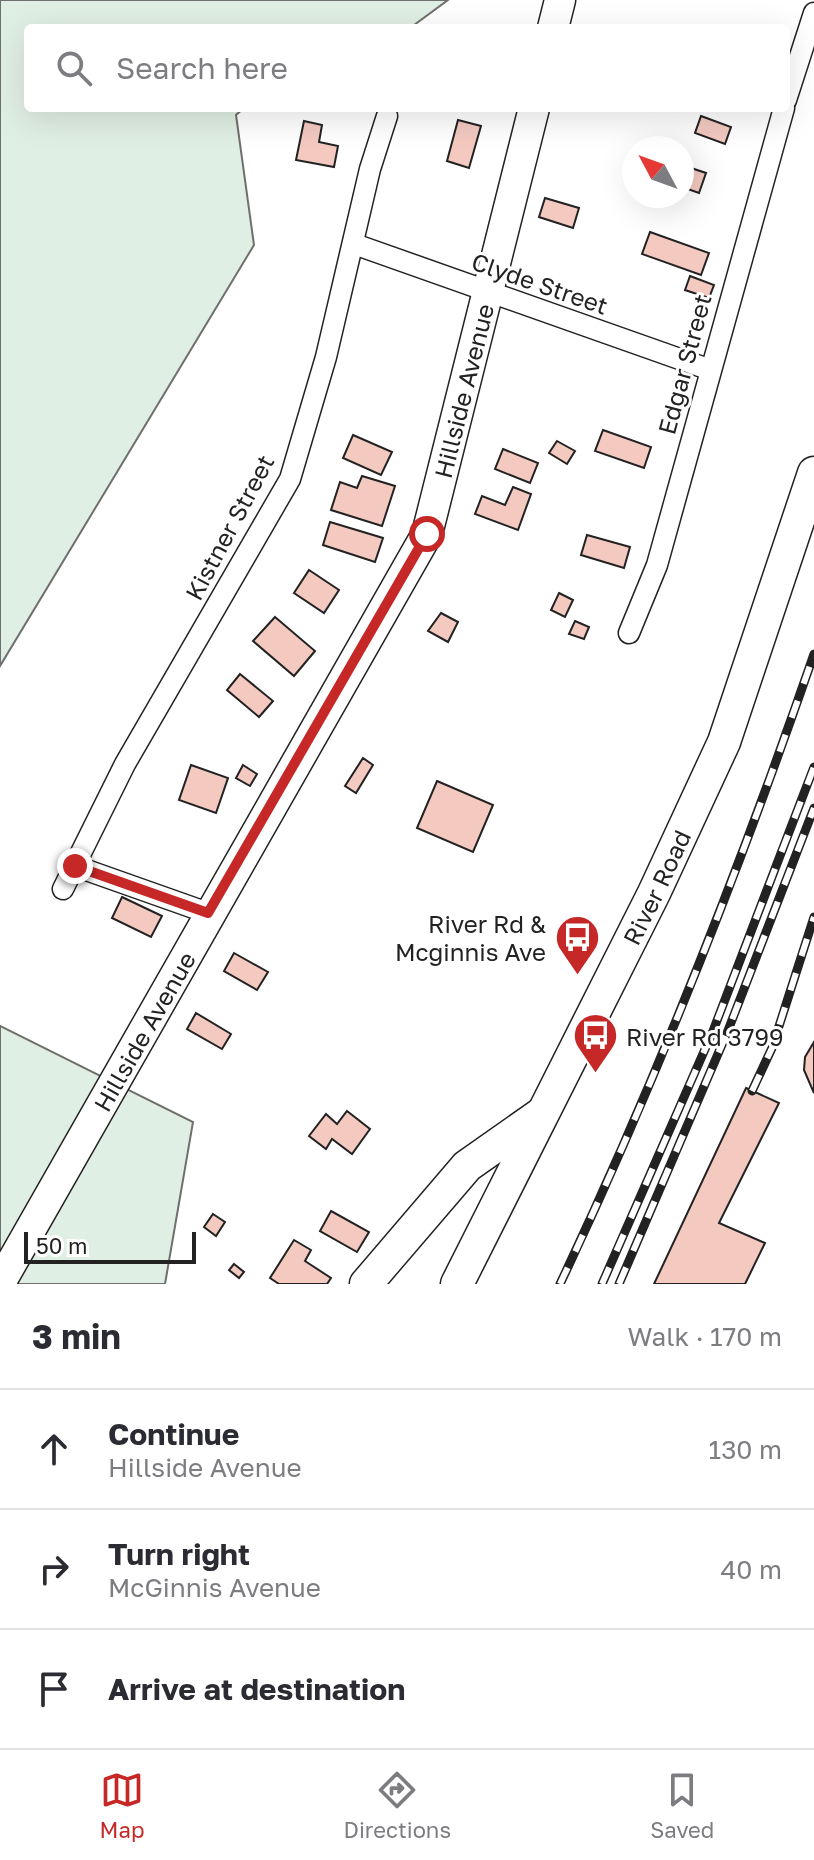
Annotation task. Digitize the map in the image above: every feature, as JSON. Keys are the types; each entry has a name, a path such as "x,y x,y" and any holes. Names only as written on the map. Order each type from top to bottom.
{"main road":[{"name":"River Road","path":"457,1284 654,893 724,742 814,473"},
{"path":"366,1284 467,1166 544,1112"}],"street":[{"path":"554,24 560,0"},
{"path":"790,88 814,13"},
{"name":"Hillside Avenue","path":"0,1283 208,913 427,534 533,112"},
{"name":"Edgar Street","path":"629,633 657,565 708,369 783,112"},
{"name":"Kistner Street","path":"63,889 125,764 290,479 326,357 370,169 387,116"},
{"name":"Clyde Street","path":"354,244 708,369"},
{"path":"75,866 208,913"}],"green space":[{"path":"0,0 448,0 415,24 24,24 24,112 239,112 236,115 254,245 0,666"},
{"path":"0,1026 193,1122 165,1284 0,1284"}],"building":[{"path":"701,116 731,127 725,144 695,133"},
{"path":"458,120 481,126 469,168 447,161"},
{"path":"304,121 322,125 319,142 338,146 334,167 296,160"},
{"path":"694,169 706,173 699,193 694,191"},
{"path":"545,198 579,208 573,228 539,217"},
{"path":"650,232 709,253 701,275 642,254"},
{"path":"690,276 714,285 709,298 685,290"},
{"path":"603,430 651,447 644,468 595,451"},
{"path":"353,435 392,452 381,475 343,458"},
{"path":"557,441 575,451 567,464 549,453"},
{"path":"503,449 538,463 530,483 495,469"},
{"path":"362,476 395,486 382,526 331,510 340,482 357,488"},
{"path":"513,487 531,494 518,530 475,514 482,496 505,505"},
{"path":"330,522 383,538 375,562 323,545"},
{"path":"587,535 630,547 624,568 581,555"},
{"path":"309,570 339,590 324,613 294,593"},
{"path":"559,593 573,600 565,617 551,610"},
{"path":"441,613 458,622 448,642 428,631"},
{"path":"275,617 315,651 294,676 253,641"},
{"path":"575,621 589,627 584,639 569,634"},
{"path":"240,674 273,701 259,717 227,690"},
{"path":"363,758 373,765 356,793 345,786"},
{"path":"191,765 228,778 216,813 179,800"},
{"path":"243,765 257,774 250,786 236,778"},
{"path":"437,781 493,805 473,852 417,828"},
{"path":"122,897 162,916 151,937 112,918"},
{"path":"234,953 268,972 257,990 224,971"},
{"path":"196,1013 231,1034 222,1049 187,1029"},
{"path":"814,1042 814,1093 804,1070 805,1057"},
{"path":"746,1088 779,1103 719,1223 765,1243 745,1284 654,1284"},
{"path":"347,1111 370,1129 352,1154 332,1139 326,1149 309,1136 326,1114 337,1124"},
{"path":"331,1211 369,1232 357,1252 320,1231"},
{"path":"213,1214 225,1222 216,1236 204,1227"},
{"path":"294,1240 311,1250 305,1261 331,1278 327,1284 279,1284 270,1278"},
{"path":"234,1264 244,1272 239,1278 229,1270"}],"railway":[{"path":"560,1284 696,972 814,654"},
{"path":"602,1284 713,1031 814,767"},
{"path":"619,1284 727,1033 814,808"},
{"path":"752,1091 772,1048 814,917"}],"place":[{"name":"River Rd & Mcginnis Ave","path":"577,976"},
{"name":"River Rd 3799","path":"595,1075"}],"route":[{"path":"75,866 208,913 427,534"}]}
